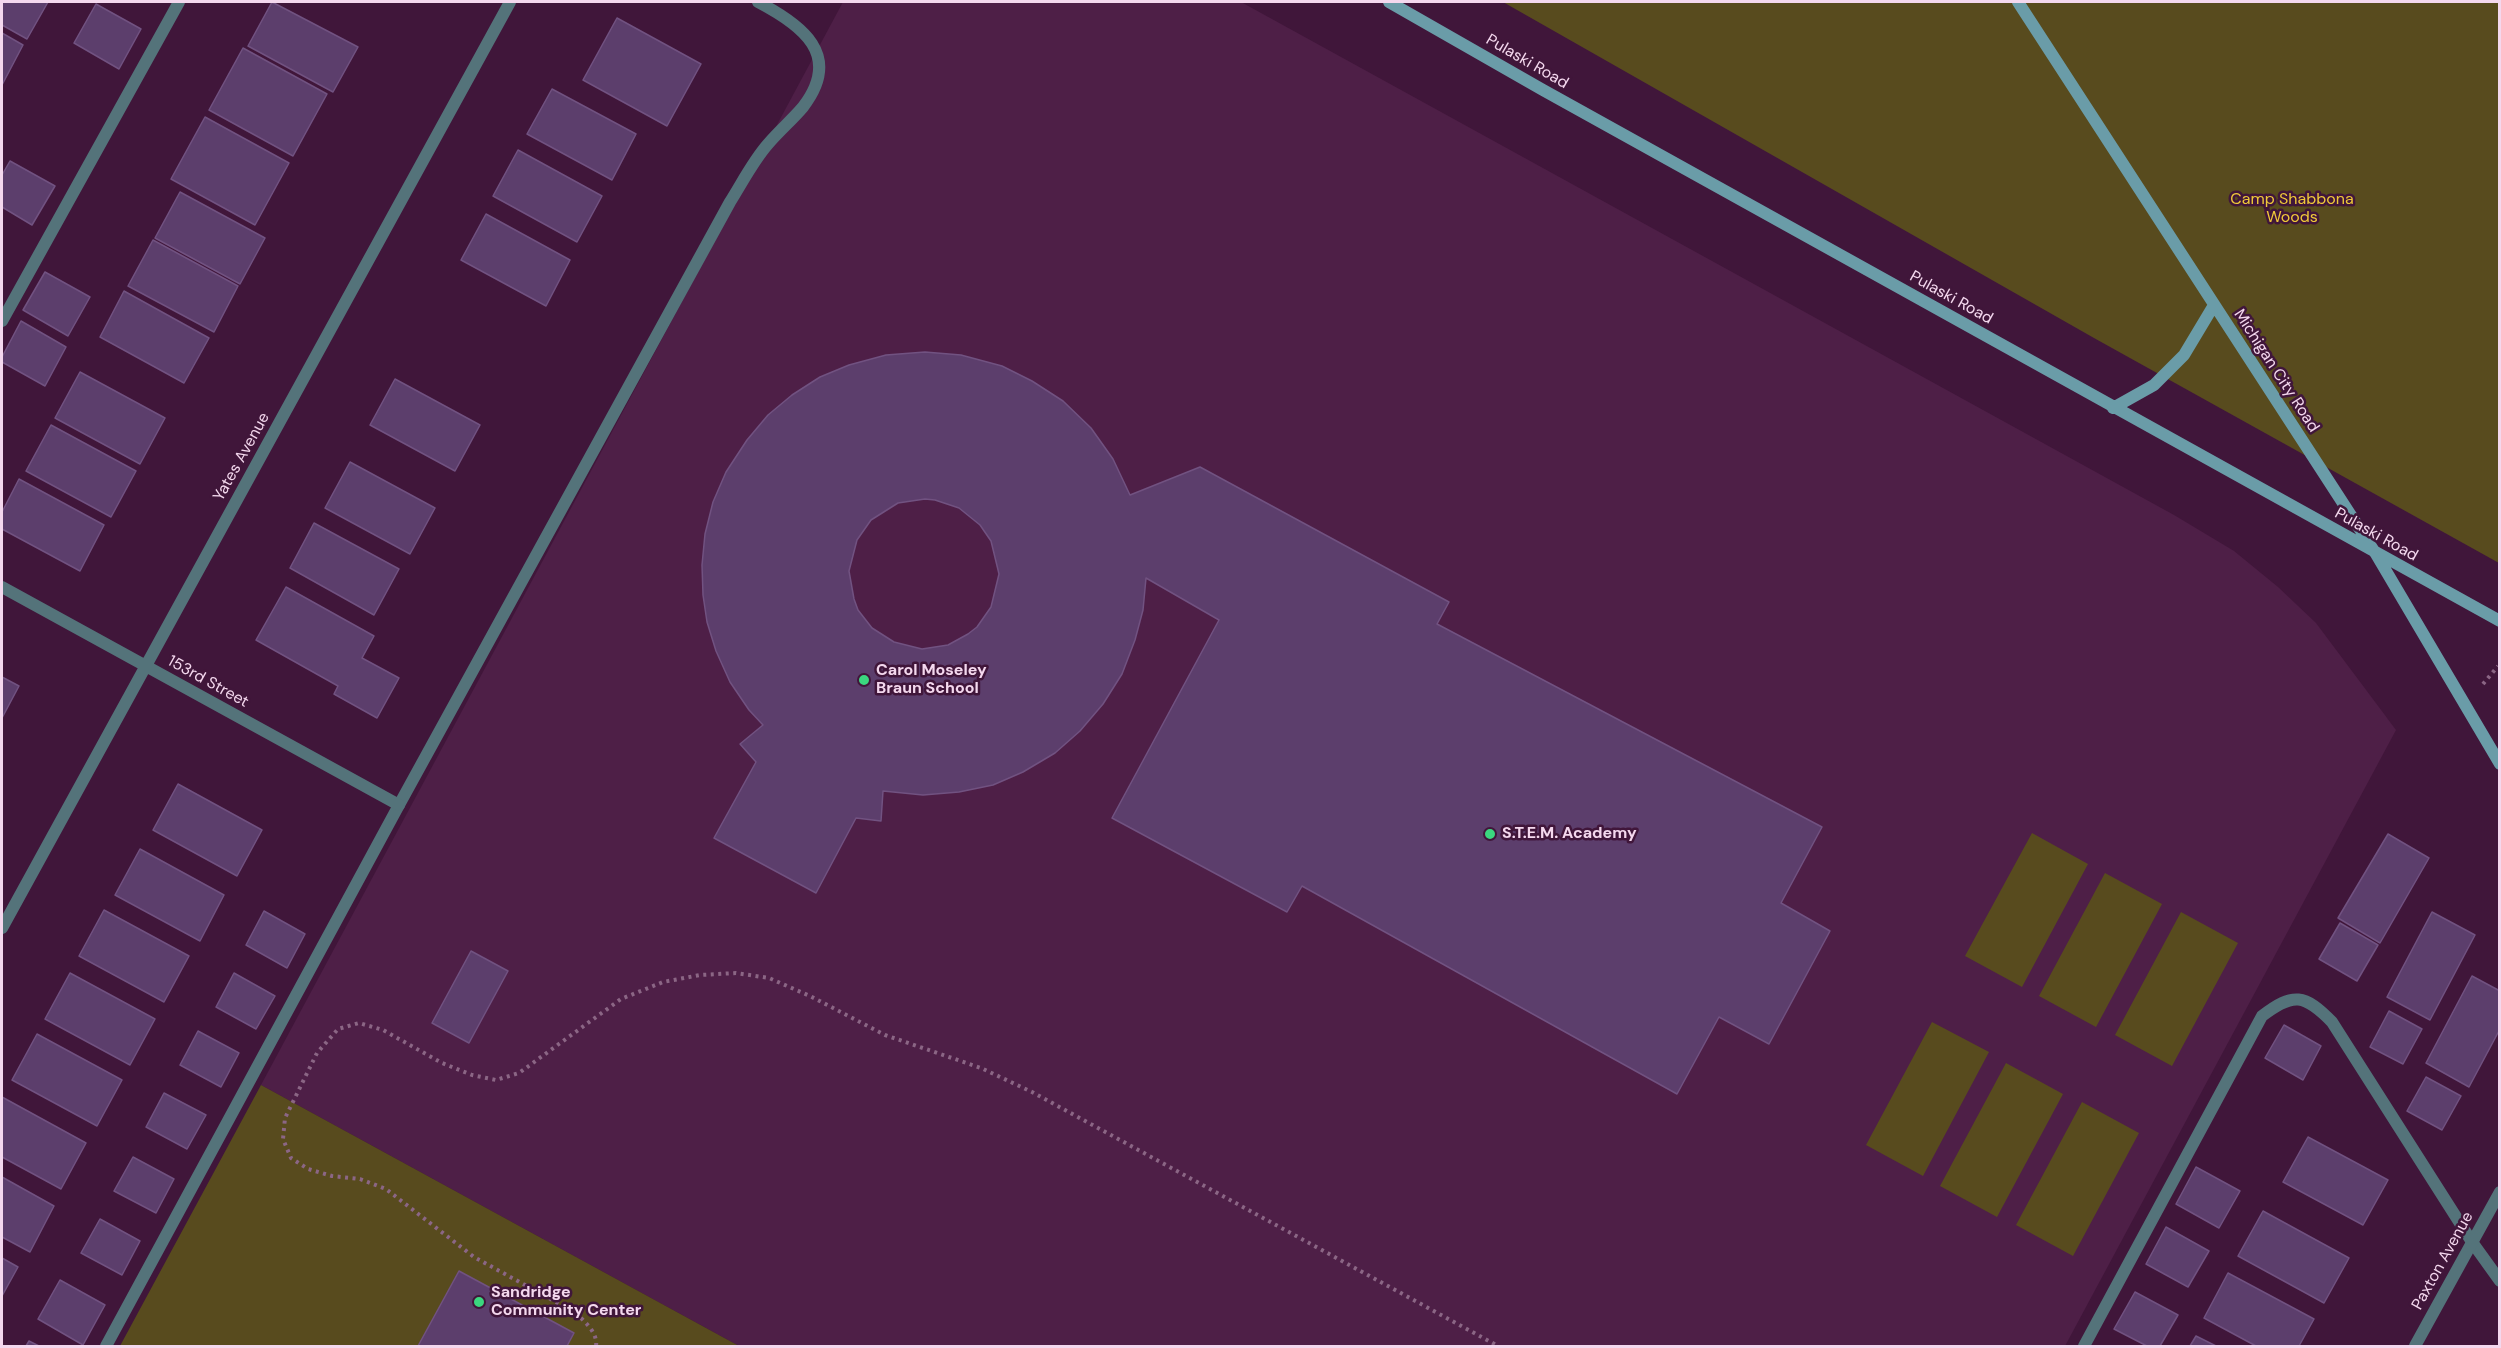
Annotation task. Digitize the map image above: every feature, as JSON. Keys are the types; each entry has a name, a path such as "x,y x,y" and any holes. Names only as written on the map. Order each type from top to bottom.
{"street":[{"path":"2,321 179,2"},
{"name":"Yates Avenue","path":"2,928 510,2"},
{"path":"106,1347 399,805 730,202 766,146 803,107 813,91 819,67 816,48 804,31 758,2"},
{"name":"Pulaski Road","path":"1389,2 2113,408 2499,621"},
{"name":"Michigan City Road","path":"2019,2 2376,554 2499,764"},
{"path":"2113,408 2154,385 2184,355 2214,305"},
{"name":"153rd Street","path":"2,587 399,805"},
{"path":"2084,1347 2262,1016 2279,1003 2293,999 2314,1004 2332,1022 2499,1281"},
{"name":"Paxton Avenue","path":"2415,1347 2499,1192"}],"path":[{"path":"2483,684 2498,666"},
{"path":"596,1347 597,1340 587,1324 576,1313 474,1257 386,1189 360,1179 332,1176 308,1169 291,1158 283,1139 285,1118 317,1053 338,1029 359,1023 383,1030 442,1063 472,1075 496,1080 519,1073 621,999 663,982 700,975 736,973 769,978 810,996 885,1035 981,1068 1032,1092 1498,1347"}],"shaded area":[{"path":"843,2 1241,2 2174,515 2234,551 2278,587 2316,623 2396,730 2065,1346 739,1346 261,1085"}],"green space":[{"name":"Camp Shabbona Woods","path":"1503,2 2499,2 2499,563 2094,338"},
{"path":"2032,833 2088,864 2022,987 1965,956"},
{"path":"2105,873 2162,904 2096,1027 2039,996"},
{"path":"2181,912 2238,943 2172,1066 2115,1035"},
{"path":"1932,1022 1989,1052 1923,1176 1866,1145"},
{"path":"2006,1063 2063,1094 1997,1217 1940,1186"},
{"path":"261,1085 739,1346 120,1346"},
{"path":"2082,1102 2139,1133 2073,1256 2016,1225"}],"building":[{"path":"2,2 48,2 27,39 2,25"},
{"path":"272,2 358,47 333,92 248,46"},
{"path":"96,4 141,29 119,69 74,43"},
{"path":"617,18 701,64 667,126 583,80"},
{"path":"2,33 23,45 2,85"},
{"path":"243,48 327,94 293,156 209,110"},
{"path":"552,89 636,134 612,180 527,134"},
{"path":"205,117 289,163 255,225 171,179"},
{"path":"518,150 602,196 577,242 493,196"},
{"path":"10,161 55,186 32,225 2,207 2,175"},
{"path":"180,192 265,238 240,284 155,238"},
{"path":"486,214 570,260 546,306 461,260"},
{"path":"153,240 238,286 214,332 128,286"},
{"path":"45,272 90,297 68,336 23,310"},
{"path":"124,291 209,338 184,383 100,337"},
{"path":"21,321 66,347 45,386 2,362 2,357"},
{"path":"925,352 961,355 1002,366 1032,381 1063,401 1091,428 1113,459 1130,495 1200,467 1449,602 1437,624 1822,827 1781,903 1830,931 1769,1044 1719,1017 1677,1094 1302,886 1287,912 1112,818 1219,620 1146,578 1143,610 1122,674 1103,704 1080,731 1055,753 1023,772 993,785 959,792 923,795 883,791 881,821 856,818 816,893 714,838 756,762 740,744 763,725 749,710 730,682 716,651 707,622 702,565 705,534 713,502 726,472 747,440 768,415 792,395 820,377 849,365 886,355","holes":["925,499 959,508 980,525 991,541 999,574 991,607 977,627 948,645 922,649 894,642 872,628 858,610 849,571 857,540 871,520 898,503"]},
{"path":"80,372 165,418 140,464 55,418"},
{"path":"395,379 480,425 455,471 370,425"},
{"path":"51,425 136,471 111,517 26,471"},
{"path":"350,462 435,508 410,554 325,508"},
{"path":"19,479 104,525 80,571 2,529 2,512"},
{"path":"314,523 399,569 374,615 290,568"},
{"path":"286,587 374,636 362,658 399,678 377,718 334,694 338,686 256,640"},
{"path":"2,677 19,686 2,718"},
{"path":"178,784 262,830 237,876 153,830"},
{"path":"2388,834 2429,858 2380,943 2338,918"},
{"path":"140,849 224,895 200,941 115,895"},
{"path":"104,910 189,956 164,1002 79,956"},
{"path":"264,911 305,934 287,968 246,945"},
{"path":"2432,912 2475,935 2430,1020 2387,997"},
{"path":"2340,923 2378,945 2357,981 2319,959"},
{"path":"471,951 508,971 469,1043 432,1023"},
{"path":"70,973 155,1019 130,1065 45,1019"},
{"path":"234,973 275,996 256,1029 216,1007"},
{"path":"2472,976 2500,991 2500,1029 2469,1087 2426,1063"},
{"path":"2389,1011 2422,1029 2403,1064 2370,1047"},
{"path":"2284,1025 2321,1046 2303,1080 2265,1058"},
{"path":"198,1031 239,1053 221,1087 180,1065"},
{"path":"37,1034 122,1080 97,1126 12,1080"},
{"path":"2426,1077 2461,1096 2442,1130 2407,1111"},
{"path":"164,1093 206,1115 187,1149 146,1127"},
{"path":"2,1097 86,1143 61,1189 2,1157"},
{"path":"2308,1137 2388,1180 2363,1225 2283,1182"},
{"path":"133,1157 174,1179 156,1213 114,1191"},
{"path":"2196,1167 2240,1191 2219,1228 2176,1204"},
{"path":"2,1177 54,1206 30,1252 2,1237"},
{"path":"2263,1211 2349,1258 2324,1303 2238,1256"},
{"path":"100,1219 140,1241 122,1275 81,1253"},
{"path":"2166,1227 2209,1251 2188,1287 2146,1264"},
{"path":"2,1258 18,1267 2,1296"},
{"name":"Sandridge Community Center","path":"459,1271 574,1333 567,1346 418,1346"},
{"path":"2228,1273 2314,1319 2299,1346 2256,1346 2204,1318"},
{"path":"60,1280 105,1305 83,1345 38,1319"},
{"path":"2135,1292 2178,1315 2160,1346 2147,1346 2114,1329"},
{"path":"2196,1336 2216,1346 2190,1346"},
{"path":"29,1341 39,1346 26,1346"}],"place":[{"name":"Carol Moseley Braun School","path":"864,680"},
{"name":"S.T.E.M. Academy","path":"1490,834"},
{"name":"Sandridge Community Center","path":"479,1302"}]}
